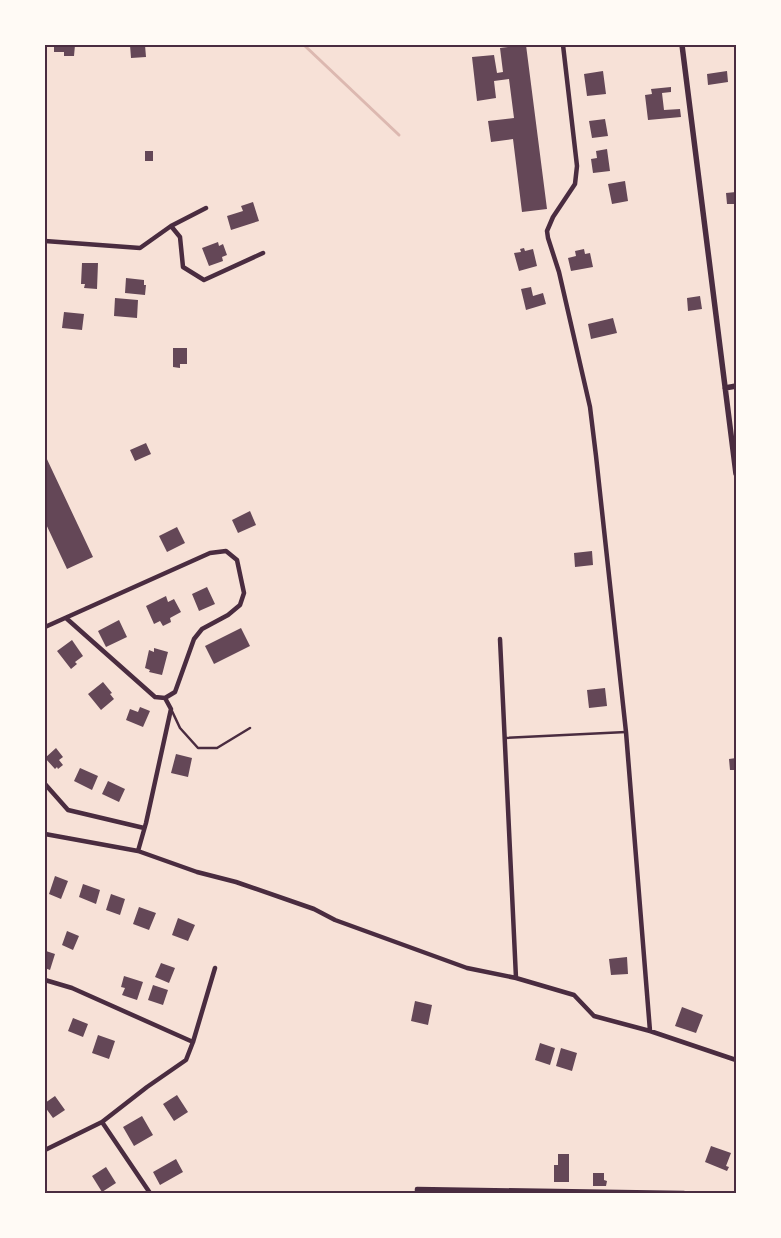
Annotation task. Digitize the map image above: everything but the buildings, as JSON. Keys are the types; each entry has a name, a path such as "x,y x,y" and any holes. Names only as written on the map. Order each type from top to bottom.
{"street":[{"path":"563,45 577,166 575,184 552,217 547,231 560,272 590,408 626,732 650,1031"},
{"path":"682,45 736,474"},
{"path":"45,241 140,248 171,226 206,208"},
{"path":"171,226 180,237 183,267 204,280 263,253"},
{"path":"725,388 736,386"},
{"path":"45,627 210,553 226,551 237,560 244,593 240,605 228,615 202,628 194,640 175,692 165,698 155,697 66,618"},
{"path":"500,639 516,978"},
{"path":"138,852 171,709 165,698"},
{"path":"45,784 68,810 144,828"},
{"path":"45,834 138,852 197,872 236,882 314,909 335,920 467,968 516,978 574,996 594,1016 650,1031 736,1060"},
{"path":"45,1150 102,1122 186,1060 215,968"},
{"path":"45,980 72,988 193,1042"},
{"path":"102,1122 150,1193"},
{"path":"417,1191 684,1193"}],"lane":[{"path":"171,709 180,728 198,748 217,748 250,728"},
{"path":"505,738 626,732"}],"waterway":[{"path":"304,45 399,135"}]}
